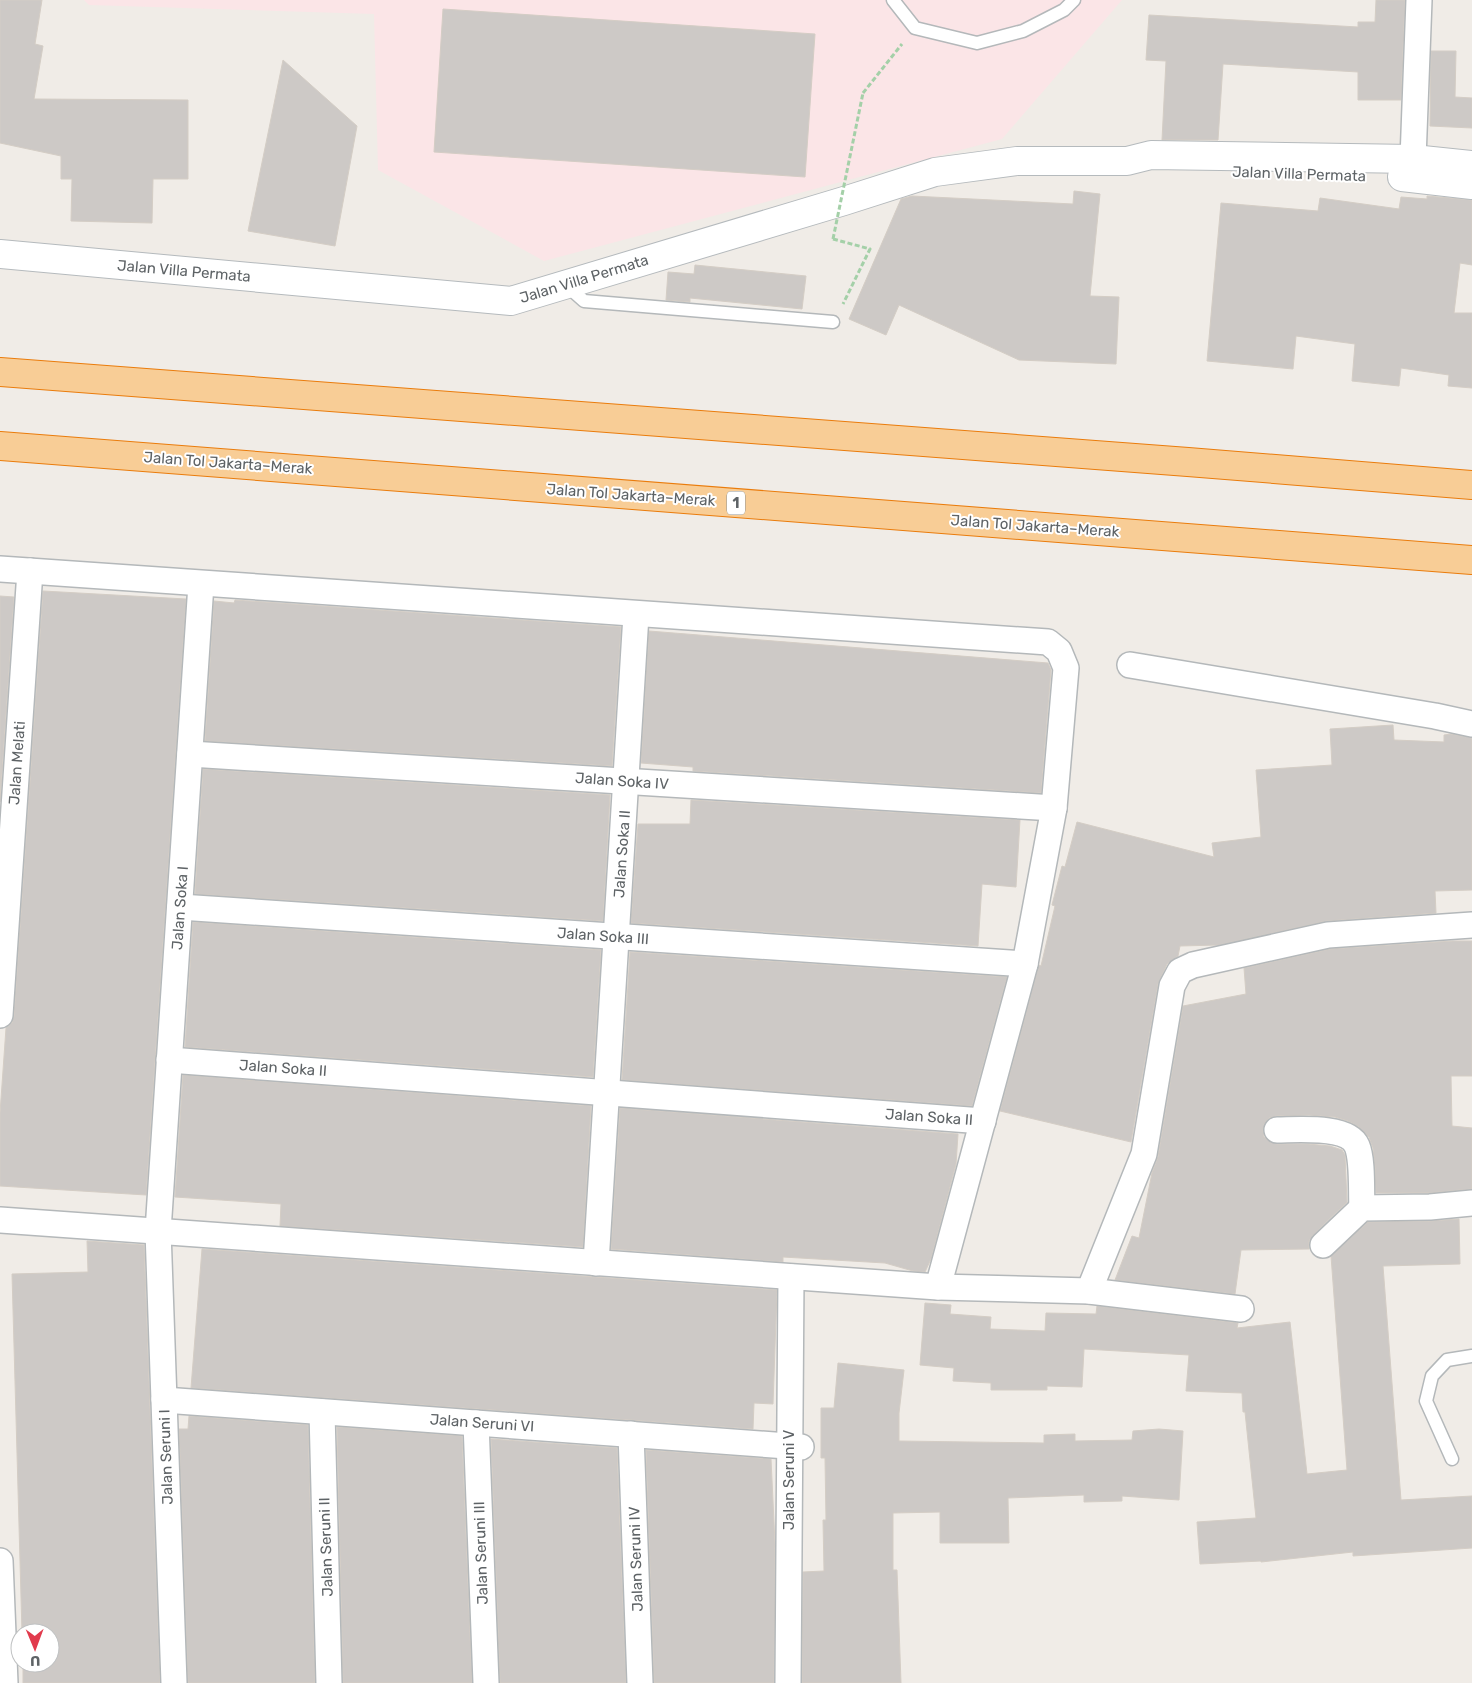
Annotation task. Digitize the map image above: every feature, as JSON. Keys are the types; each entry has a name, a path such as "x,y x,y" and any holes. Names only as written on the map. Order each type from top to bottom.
{"highway":[{"path":"0,372 1472,485"},
{"name":"Jalan Tol Jakarta–Merak","path":"0,446 1472,560"}],"street":[{"path":"1413,168 1419,0"},
{"name":"Jalan Villa Permata","path":"0,254 511,301 934,172 1017,161 1127,161 1154,169 1413,168 1472,164"},
{"name":"Jalan Villa Permata","path":"1413,168 1472,185"},
{"path":"0,569 636,615 1048,642 1059,651 1066,668 1054,808 1025,964 938,1287"},
{"name":"Jalan Melati","path":"0,1015 30,572"},
{"name":"Jalan Soka I","path":"158,1232 202,584"},
{"name":"Jalan Soka II","path":"596,1263 636,615"},
{"path":"1130,665 1435,716 1472,724"},
{"name":"Jalan Soka IV","path":"190,754 1054,808"},
{"name":"Jalan Soka III","path":"180,906 1025,964"},
{"path":"1089,1291 1144,1154 1172,986 1180,971 1193,965 1328,935 1472,925"},
{"name":"Jalan Soka II","path":"169,1060 983,1121"},
{"path":"1278,1130 1336,1131 1348,1136 1357,1145 1360,1157 1362,1208"},
{"path":"1323,1245 1362,1208 1430,1207 1472,1203"},
{"path":"0,1220 797,1278 938,1287 1089,1291 1241,1309"},
{"name":"Jalan Seruni I","path":"158,1232 174,1683"},
{"name":"Jalan Seruni V","path":"797,1278 795,1546 800,1683"},
{"name":"Jalan Seruni VI","path":"164,1400 795,1446"},
{"name":"Jalan Seruni II","path":"322,1412 329,1683"},
{"name":"Jalan Seruni III","path":"476,1423 486,1683"},
{"name":"Jalan Seruni IV","path":"631,1434 640,1683"},
{"name":"Jalan Seruni V","path":"788,1683 795,1546"},
{"path":"0,1561 5,1683"}],"lane":[{"path":"893,0 915,28 977,43 1023,31 1064,10 1074,0"},
{"path":"566,285 584,301 833,322"},
{"path":"1452,1459 1426,1401 1432,1376 1447,1360 1472,1356"}],"path":[{"path":"833,322 870,248 833,239 863,93 915,28"}],"shaded area":[{"path":"84,0 1122,0 1002,139 544,261 378,170 374,14 89,5"}],"building":[{"path":"0,0 42,0 35,44 43,46 34,99 188,100 188,179 153,179 152,223 71,221 72,179 61,179 61,156 0,143"},
{"path":"1376,0 1405,0 1401,100 1358,100 1358,72 1223,64 1218,140 1162,140 1166,61 1146,60 1149,15 1358,27 1358,22 1375,22"},
{"path":"443,9 815,34 805,177 434,152"},
{"path":"1431,51 1456,51 1455,97 1472,98 1472,128 1430,126"},
{"path":"283,60 357,126 335,246 248,231"},
{"path":"1074,191 1100,194 1090,296 1119,297 1116,364 1019,360 899,305 886,335 849,319 901,199 912,196 1073,204"},
{"path":"1427,196 1472,200 1472,265 1460,263 1454,313 1472,313 1472,388 1448,386 1449,375 1401,368 1399,386 1352,381 1355,344 1296,336 1293,369 1207,361 1221,203 1318,211 1320,198 1399,209 1401,197 1427,199"},
{"path":"695,265 806,276 802,309 690,298 690,302 666,300 668,272 694,274"},
{"path":"43,591 186,599 146,1195 0,1186 0,1113 6,1028 12,1023 14,1016"},
{"path":"0,596 14,597 0,802"},
{"path":"235,600 621,627 612,766 205,741 214,601 234,603"},
{"path":"649,631 1048,663 1051,670 1041,793 693,771 693,767 641,763"},
{"path":"1393,725 1394,740 1444,742 1444,735 1451,734 1472,738 1472,890 1435,891 1436,913 1327,921 1219,945 1180,946 1178,956 1167,964 1158,984 1131,1142 1000,1111 1039,965 1041,966 1055,906 1052,905 1062,866 1065,867 1077,822 1214,857 1212,843 1261,837 1256,770 1332,765 1330,729"},
{"path":"203,769 610,795 603,921 195,894"},
{"path":"691,800 1020,820 1016,887 982,884 978,946 631,923 638,824 690,824"},
{"path":"193,922 601,950 593,1077 185,1047"},
{"path":"1472,941 1472,1076 1451,1076 1452,1126 1472,1128 1472,1189 1429,1193 1376,1193 1373,1148 1369,1137 1359,1127 1335,1117 1309,1115 1276,1116 1269,1118 1264,1124 1264,1137 1270,1142 1277,1144 1330,1146 1342,1150 1345,1155 1347,1202 1313,1235 1309,1241 1309,1249 1241,1250 1235,1294 1115,1280 1132,1236 1139,1238 1152,1173 1158,1157 1183,1006 1246,994 1244,968 1330,949"},
{"path":"630,952 1007,977 972,1106 622,1080"},
{"path":"183,1075 591,1106 583,1247 280,1226 281,1204 175,1197"},
{"path":"620,1108 958,1134 956,1164 931,1259 925,1272 913,1271 885,1263 783,1257 783,1262 611,1249"},
{"path":"1459,1219 1460,1264 1383,1266 1401,1500 1472,1496 1472,1548 1353,1556 1353,1552 1261,1562 1200,1564 1197,1522 1256,1518 1242,1393 1186,1391 1189,1355 1084,1349 1082,1387 1047,1386 1047,1390 991,1390 991,1383 953,1381 954,1368 920,1365 925,1303 951,1305 950,1314 991,1317 990,1329 1045,1331 1046,1313 1096,1314 1097,1306 1238,1323 1237,1328 1290,1322 1307,1474 1347,1470 1331,1256 1368,1222"},
{"path":"87,1241 144,1245 160,1683 23,1683 23,1673 60,1673 60,1623 22,1623 12,1274 88,1272"},
{"path":"202,1249 777,1290 773,1404 754,1403 753,1429 191,1388"},
{"path":"838,1363 904,1370 899,1413 899,1441 1044,1443 1044,1435 1075,1434 1075,1441 1132,1440 1133,1431 1159,1429 1183,1431 1179,1500 1122,1496 1122,1501 1084,1502 1084,1495 1008,1498 1009,1543 940,1543 940,1512 893,1513 893,1570 897,1570 901,1683 802,1683 803,1572 824,1571 823,1520 826,1520 825,1458 821,1458 821,1408 834,1408"},
{"path":"189,1416 308,1425 315,1683 188,1683 179,1429 188,1429"},
{"path":"337,1427 462,1436 472,1683 343,1683"},
{"path":"491,1439 617,1448 626,1683 500,1683"},
{"path":"646,1450 771,1459 775,1543 774,1683 654,1683"}]}
